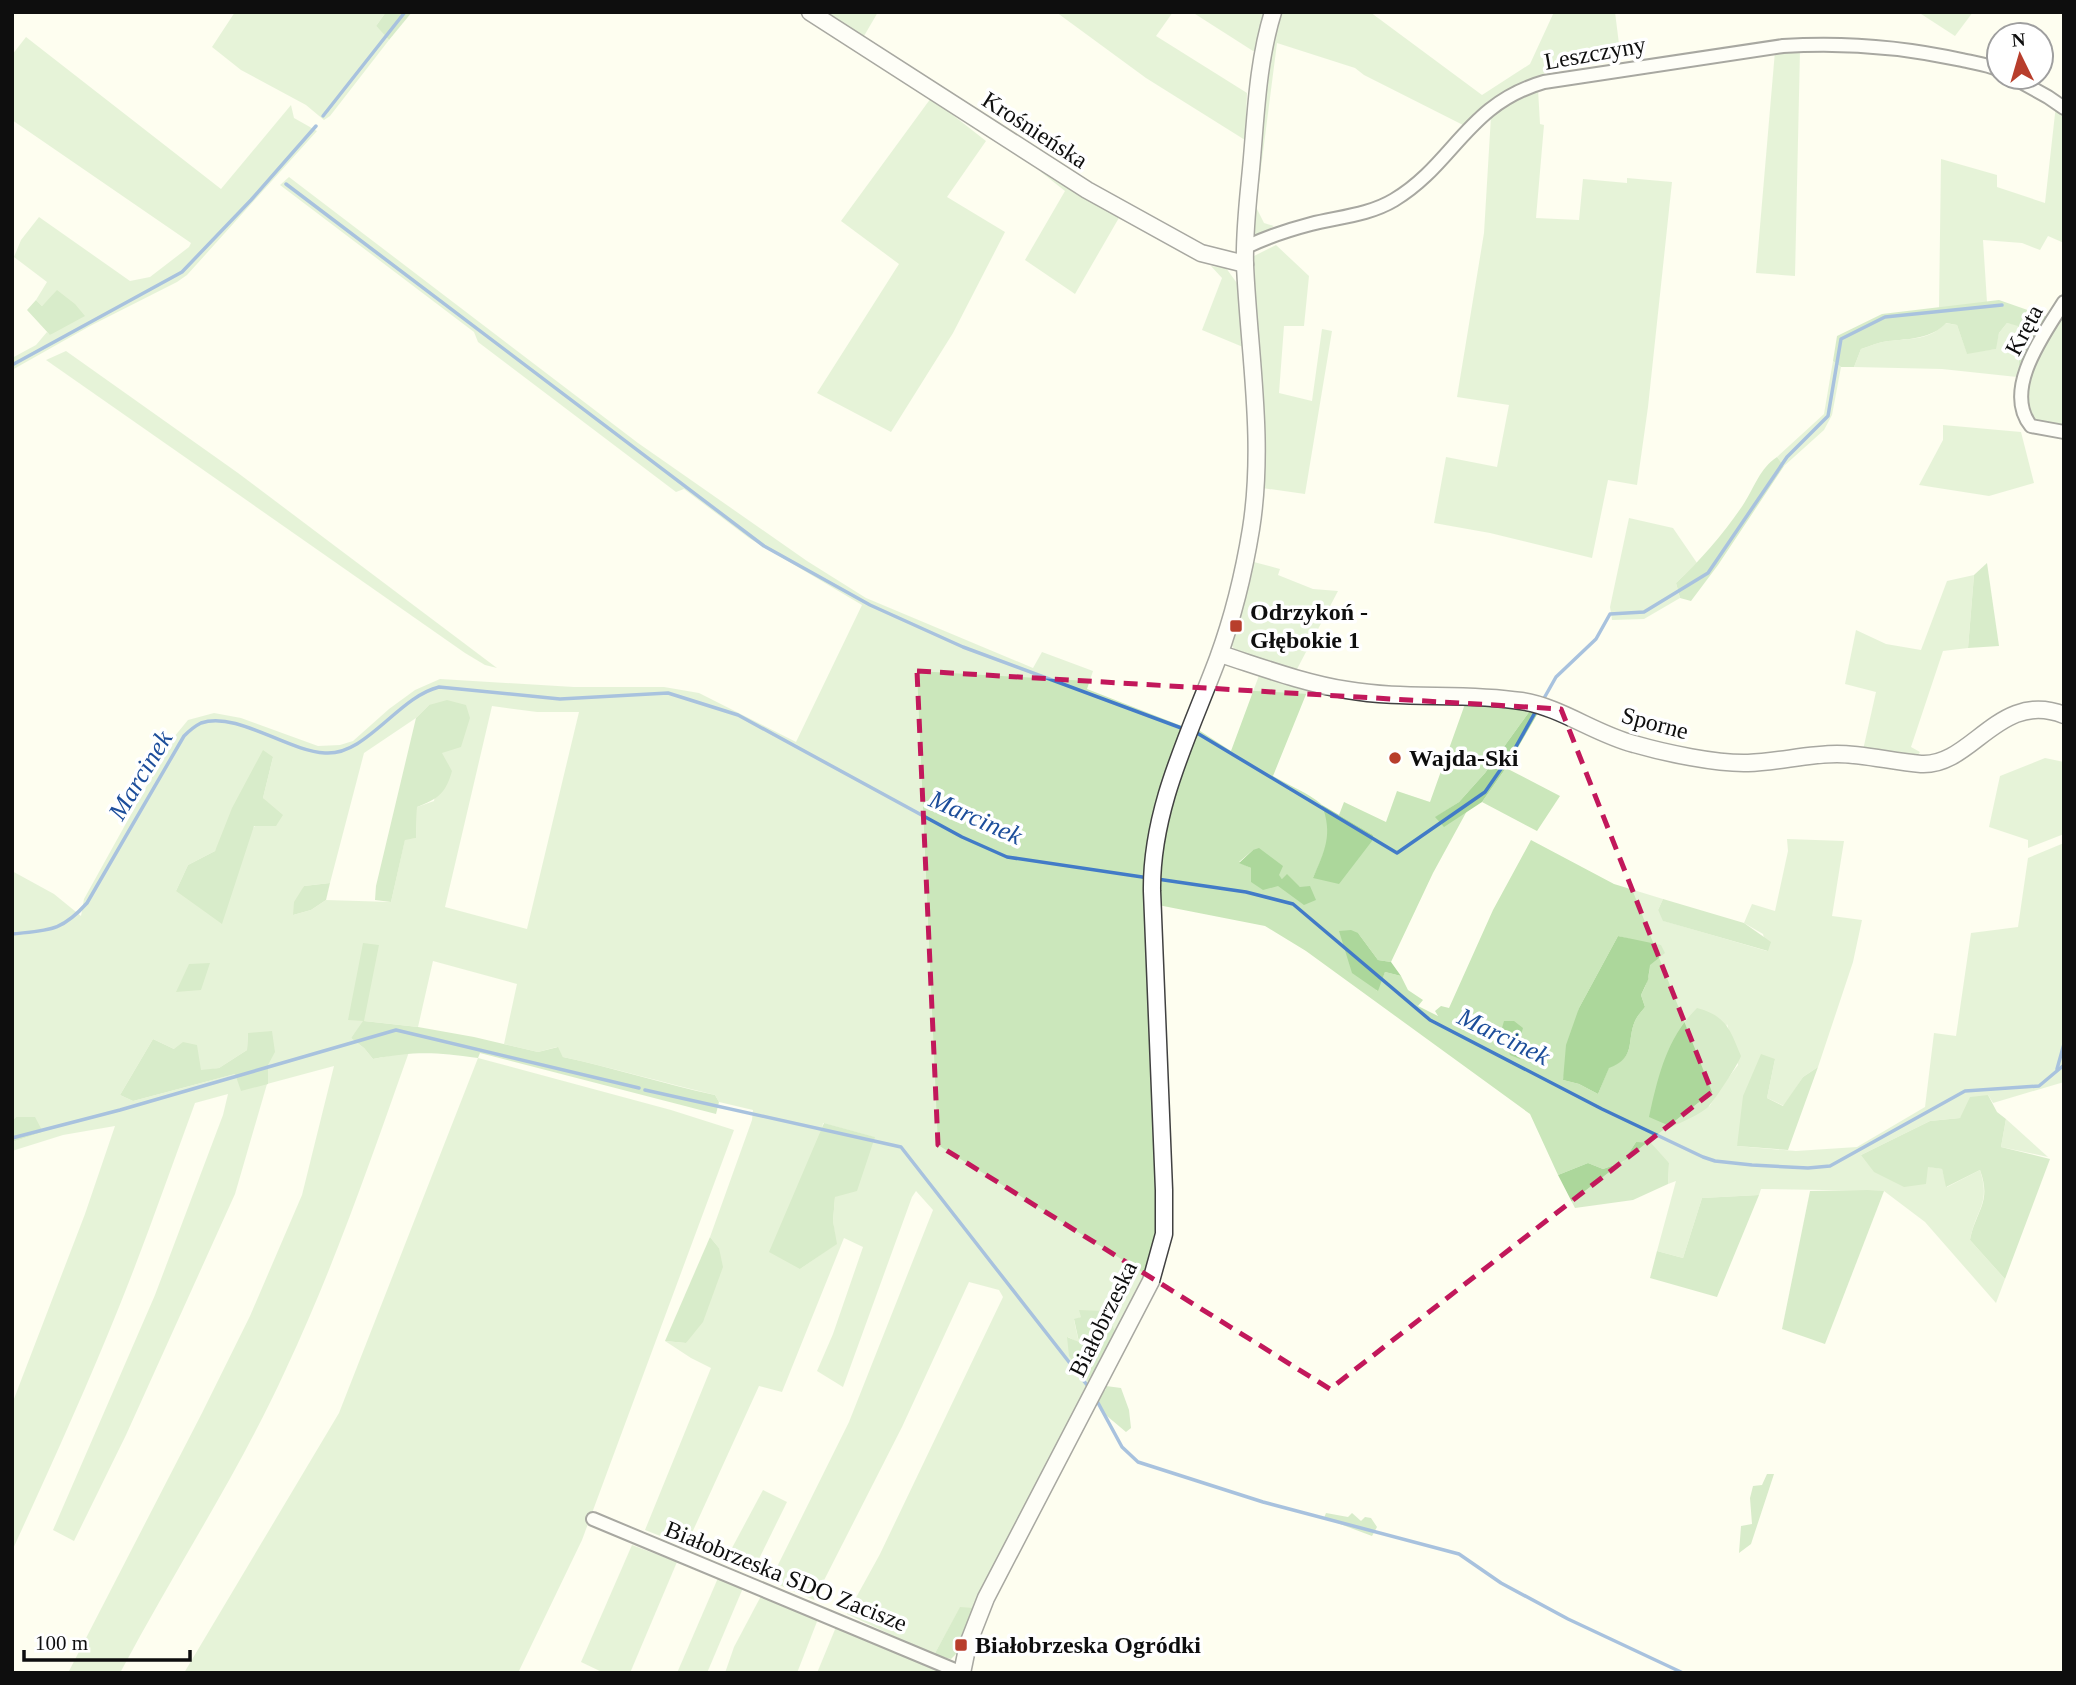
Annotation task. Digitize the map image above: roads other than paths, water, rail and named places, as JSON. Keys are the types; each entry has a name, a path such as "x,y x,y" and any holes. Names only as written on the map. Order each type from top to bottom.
{"street":[{"name":"Krośnieńska","path":"810,12 1087,190 1201,253 1245,255"},
{"name":"Białobrzeska","path":"962,1673 968,1644 986,1598 1150,1281 1164,1234 1152,879 1165,800 1224,655 1256,488 1257,438 1245,255 1255,100 1273,12"},
{"name":"Leszczyny","path":"1245,255 1274,234 1382,207 1420,181 1460,136 1490,108 1511,94 1544,82 1771,47 1816,43 1897,49 1985,66"},
{"path":"2037,91 2064,108"},
{"name":"Kręta","path":"2064,302 2026,368 2022,411 2031,426 2064,432"},
{"name":"Sporne","path":"1224,655 1291,677 1346,690 1485,697 1540,705 1633,744 1744,764 1812,754 1841,754 1933,765 1949,758 2010,716 2042,710 2064,715"},
{"name":"Białobrzeska SDO Zacisze","path":"593,1519 962,1673"}],"waterway":[{"path":"323,116 405,12"},
{"path":"12,365 182,272 251,200 316,126"},
{"path":"286,184 764,546 870,605 963,647 1184,729"},
{"path":"1543,700 1556,677 1596,639 1610,614 1644,612 1708,573 1787,457 1828,416 1841,339 1885,317 2002,305"},
{"name":"Marcinek","path":"12,934 54,928 70,920 87,903 184,736 199,724 230,722 310,751 340,751 368,736 410,702 439,687 560,699 668,693 738,715 962,837 1007,857 1149,878"},
{"path":"1197,733 1397,853 1485,792 1514,750 1537,709"},
{"name":"Marcinek","path":"1157,879 1246,892 1293,904 1430,1020 1602,1109 1715,1161 1808,1168 1830,1166 1965,1091 2039,1086 2064,1065"},
{"path":"12,1138 120,1110 396,1030 639,1088"},
{"path":"2057,1069 2064,1044"},
{"path":"645,1090 901,1147 1087,1385"},
{"path":"1097,1401 1122,1447 1138,1462 1263,1502 1459,1554 1501,1583 1568,1619 1683,1673"}],"place":[{"name":"Odrzykoń - Głębokie 1","path":"1236,626"},
{"name":"Wajda-Ski","path":"1395,758"},
{"name":"Białobrzeska Ogródki","path":"961,1645"}]}
